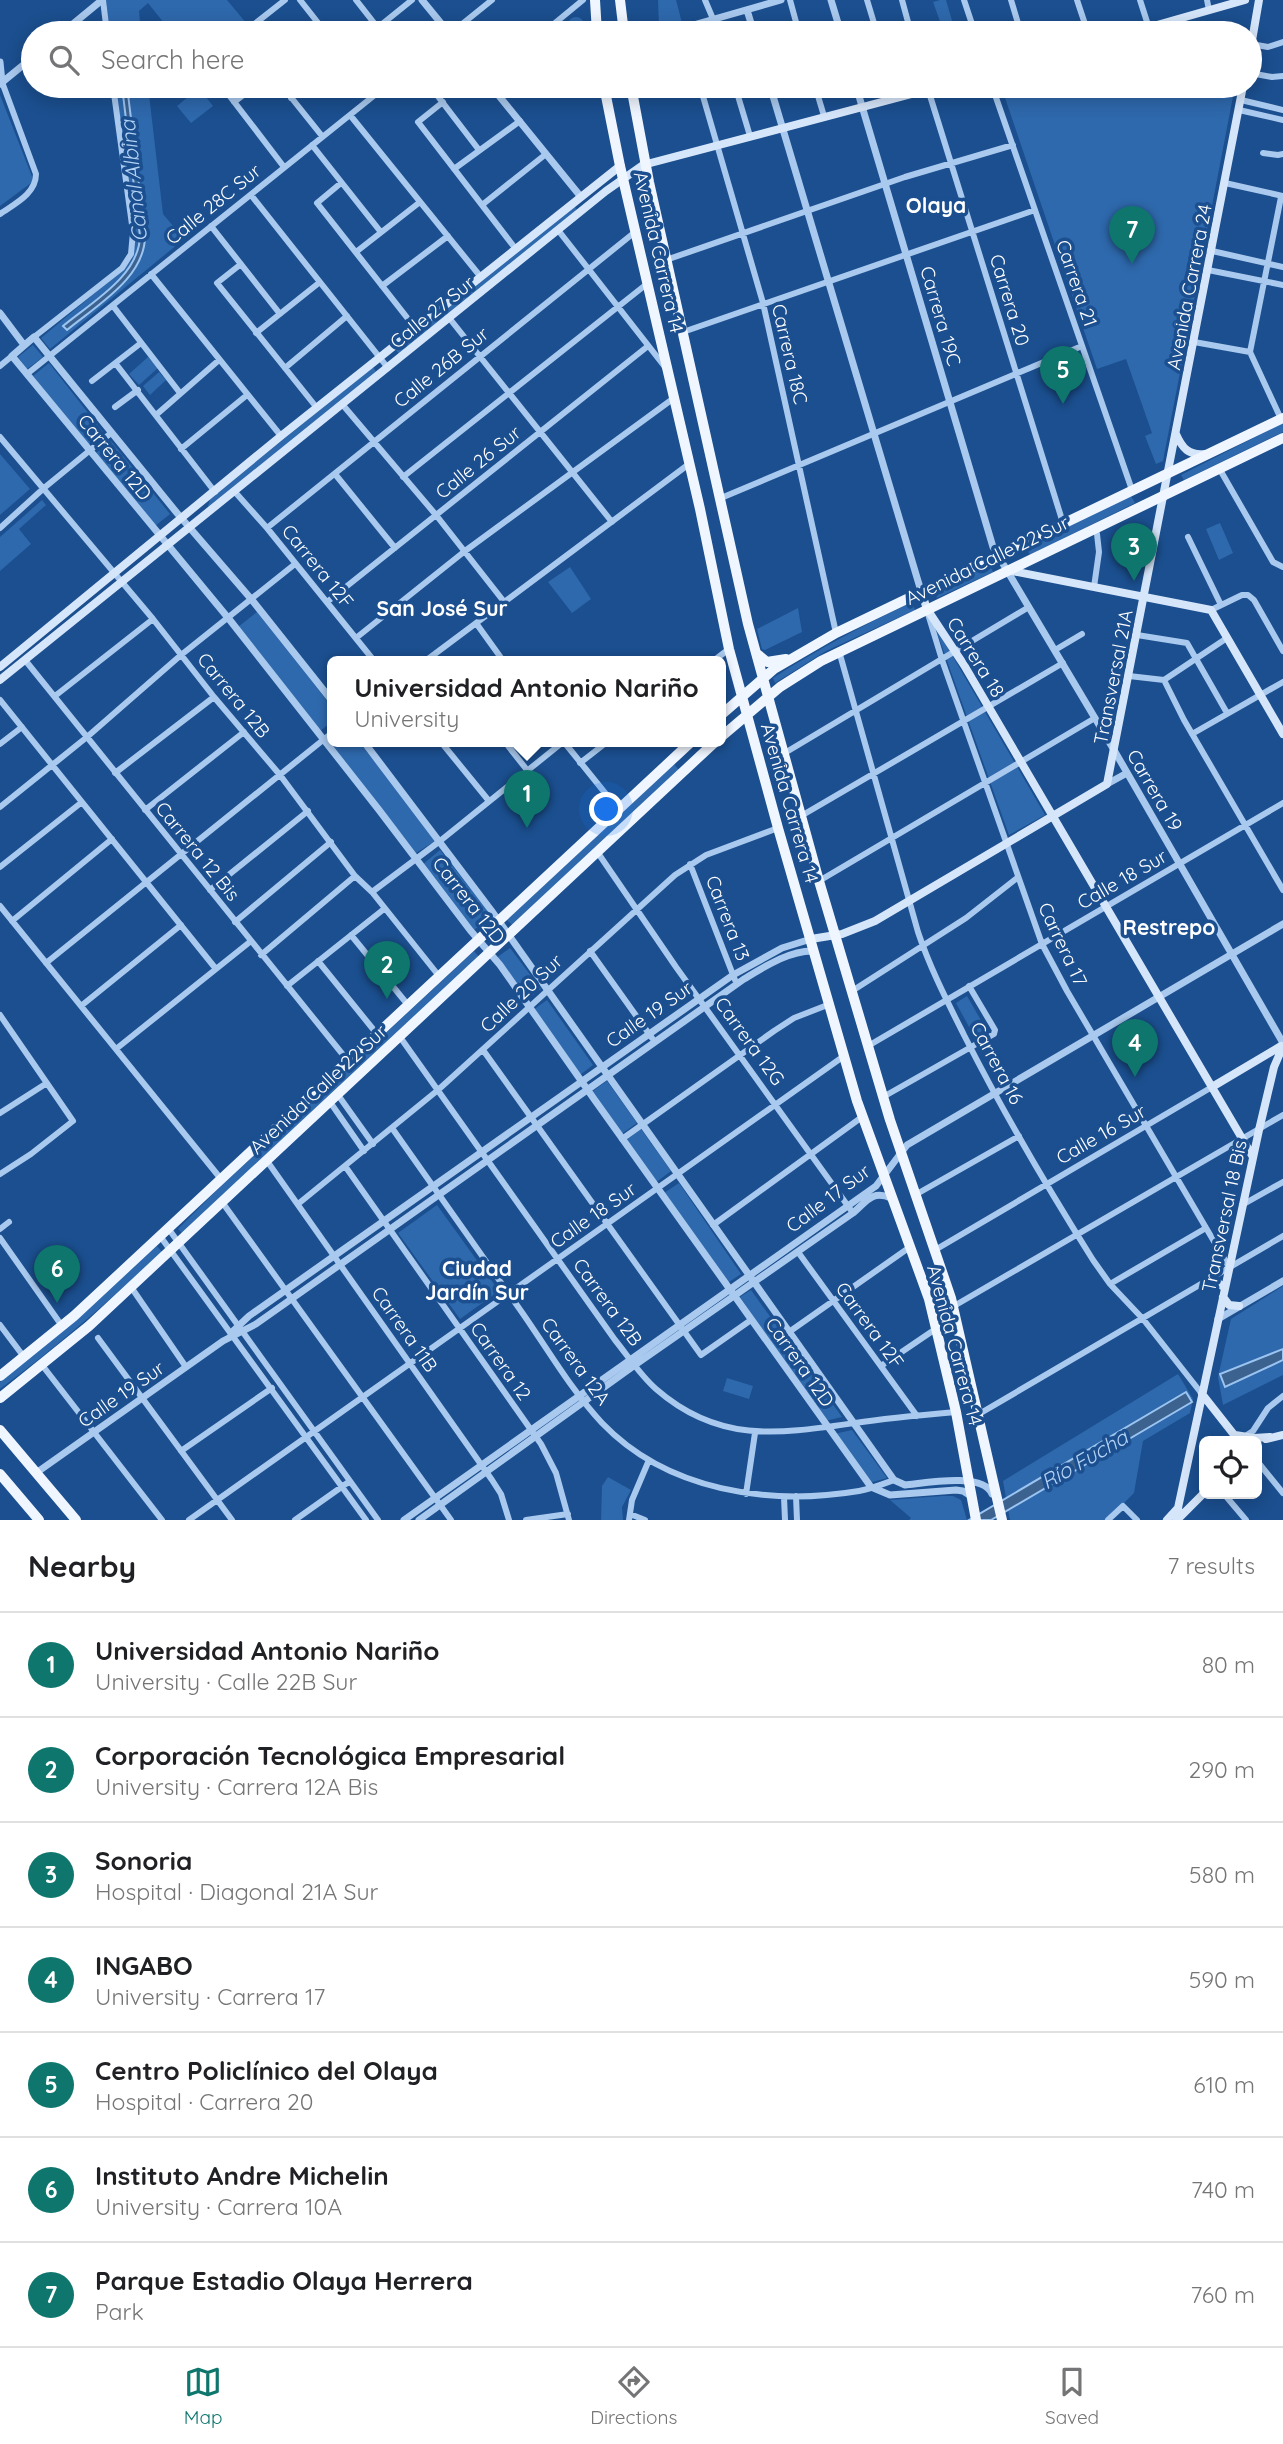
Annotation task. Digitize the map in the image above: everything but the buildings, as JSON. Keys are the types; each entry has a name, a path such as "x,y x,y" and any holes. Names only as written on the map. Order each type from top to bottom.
{"main road":[{"path":"595,0 596,21"},
{"path":"620,0 623,21"},
{"path":"1172,21 1245,0"},
{"path":"1255,21 1259,0"},
{"name":"Avenida Carrera 14","path":"606,98 729,649 862,1116 925,1285 956,1412 975,1516"},
{"name":"Avenida Carrera 14","path":"633,98 666,260 762,679 834,936 883,1097 954,1306 1001,1520"},
{"name":"Calle 27 Sur","path":"0,680 558,230 645,163 895,98"},
{"name":"Avenida Carrera 24","path":"1165,494 1241,100"},
{"name":"Calle 27 Sur","path":"1,665 281,436 620,166"},
{"name":"Avenida Calle 22 Sur","path":"726,710 790,659 836,633 1282,418"},
{"path":"1176,434 1181,445 1189,452 1208,453"},
{"name":"Avenida Calle 22 Sur","path":"726,733 792,678 839,651 1283,438"},
{"name":"Transversal 21A","path":"1107,784 1165,494"},
{"path":"1007,570 1211,610 1283,734"},
{"name":"Carrera 18","path":"921,591 927,609 989,707 1253,1157"},
{"path":"756,653 767,662 790,659"},
{"name":"Avenida Calle 22 Sur","path":"0,1376 62,1326 684,747"},
{"name":"Avenida Calle 22 Sur","path":"0,1398 131,1287 710,747"},
{"name":"Calle 19 Sur","path":"811,939 834,936 867,924 1107,784"},
{"name":"Calle 16 Sur","path":"1212,1087 1283,1045"},
{"name":"Transversal 18 Bis","path":"1178,1508 1259,1129 1274,1067 1283,1045"},
{"path":"1212,1278 1224,1292 1229,1305 1239,1306"},
{"name":"Carrera 16","path":"1202,1394 1238,1436"},
{"path":"0,1430 76,1520"},
{"path":"1262,1437 1283,1435"},
{"path":"1262,1440 1269,1437"},
{"path":"0,1474 38,1520"},
{"path":"1179,1519 1199,1498"},
{"path":"1178,1508 1179,1519"},
{"path":"1167,1520 1178,1508"}],"street":[{"path":"77,21 103,0"},
{"path":"103,0 106,21"},
{"path":"258,21 285,0"},
{"path":"300,0 315,21"},
{"path":"356,0 372,21"},
{"path":"386,21 412,0"},
{"path":"422,0 440,21"},
{"path":"465,21 492,0"},
{"path":"557,21 583,0"},
{"path":"705,0 713,20 780,0"},
{"path":"790,0 796,21"},
{"path":"831,0 837,21"},
{"path":"867,0 873,21"},
{"path":"902,0 908,21"},
{"path":"964,0 971,21"},
{"path":"1012,0 1018,21"},
{"path":"1077,0 1084,21"},
{"path":"1140,0 1147,21"},
{"path":"1206,0 1209,10"},
{"path":"747,10 750,21"},
{"path":"1262,47 1283,42"},
{"path":"0,62 1,83 36,174 36,181 29,193 0,214"},
{"path":"1,83 21,67"},
{"path":"1262,76 1272,78 1283,76"},
{"path":"0,366 121,268 131,254 133,232 115,98"},
{"path":"231,98 284,167"},
{"path":"234,102 239,98"},
{"path":"291,98 322,136"},
{"name":"Calle 28C Sur","path":"27,374 371,98"},
{"path":"440,98 479,150"},
{"path":"501,98 581,197"},
{"name":"Carrera 18C","path":"704,98 763,303 836,633"},
{"path":"739,98 750,136"},
{"name":"Carrera 18","path":"774,98 921,591"},
{"path":"819,98 824,116"},
{"name":"Carrera 19C","path":"860,98 990,539 998,555"},
{"name":"Carrera 20","path":"930,98 1063,523"},
{"name":"Carrera 21","path":"996,98 1132,490"},
{"path":"1241,100 1283,110"},
{"path":"443,102 418,122 515,248"},
{"path":"1238,110 1283,120"},
{"path":"350,115 480,276"},
{"path":"454,169 520,121"},
{"path":"312,145 380,231"},
{"path":"666,260 885,184 1013,145"},
{"path":"1263,153 1283,154"},
{"path":"482,205 546,154"},
{"path":"341,183 317,203 416,329"},
{"path":"1224,183 1282,196 1250,352 1282,418"},
{"path":"251,195 388,368"},
{"path":"356,252 420,202"},
{"path":"683,332 1035,210"},
{"path":"211,226 280,314"},
{"path":"558,230 668,372"},
{"name":"Calle 26B Sur","path":"267,528 635,232"},
{"path":"382,286 448,236"},
{"path":"1212,251 1283,267"},
{"path":"241,264 217,284 317,408"},
{"path":"1208,270 1283,285"},
{"path":"152,274 281,436"},
{"path":"256,332 320,282"},
{"path":"403,477 648,283"},
{"path":"113,306 180,393"},
{"path":"0,313 24,345"},
{"path":"285,368 347,316"},
{"path":"450,318 612,522"},
{"name":"Carrera 12D","path":"34,337 327,694"},
{"path":"1194,342 1250,352"},
{"path":"92,381 141,343"},
{"name":"Calle 26 Sur","path":"327,602 648,346"},
{"path":"721,498 1082,346"},
{"name":"Carrera 12D","path":"12,356 229,619 327,743"},
{"path":"156,415 219,360"},
{"path":"116,364 215,492"},
{"path":"115,407 138,390"},
{"path":"181,449 247,395"},
{"path":"356,638 465,551 674,398"},
{"path":"342,404 436,515 505,603"},
{"path":"0,528 111,433"},
{"name":"Carrera 12B","path":"0,437 153,619 280,775 355,876 372,892 439,976"},
{"path":"432,656 689,464"},
{"path":"1219,468 1273,562 1283,567"},
{"path":"335,474 395,548"},
{"name":"Carrera 12F","path":"235,492 370,656"},
{"path":"1094,587 1099,552 1097,534"},
{"path":"1188,537 1221,604"},
{"name":"Carrera 19","path":"998,555 1114,750 1283,1045"},
{"path":"0,807 181,655 295,564"},
{"path":"1211,610 1246,594 1254,600 1283,651"},
{"path":"783,754 1030,607"},
{"name":"Carrera 17","path":"927,609 942,660 1042,944 1229,1267"},
{"path":"55,696 153,619"},
{"path":"475,623 500,656"},
{"path":"1055,650 1082,634"},
{"path":"1137,635 1187,643 1227,713"},
{"path":"1129,676 1164,680 1227,638"},
{"path":"720,656 729,649"},
{"name":"Carrera 16","path":"839,651 909,901 923,946 947,999 994,1094 1077,1235 1110,1284 1143,1319 1202,1394"},
{"name":"Carrera 12 Bis","path":"25,660 348,1061"},
{"path":"801,816 1063,663"},
{"path":"1,665 8,673"},
{"path":"1164,680 1192,734 1283,890"},
{"path":"1192,734 1283,682"},
{"path":"115,773 214,697"},
{"path":"0,700 216,969"},
{"path":"819,881 1095,718"},
{"path":"0,744 22,727"},
{"path":"145,810 244,732"},
{"path":"46,964 327,737"},
{"name":"Carrera 12D","path":"330,747 530,1006 871,1487"},
{"name":"Carrera 12D","path":"368,747 499,921 894,1480"},
{"path":"444,747 489,801"},
{"path":"509,747 527,770"},
{"path":"372,892 557,747"},
{"path":"568,747 618,809"},
{"path":"580,763 601,747"},
{"name":"Calle 19 Sur","path":"1107,784 1127,773"},
{"path":"0,867 82,802"},
{"name":"Calle 18 Sur","path":"868,1046 1283,803"},
{"path":"209,890 308,811"},
{"name":"Calle 20 Sur","path":"298,1204 438,1090 636,909 690,864 722,848 778,828"},
{"path":"12,920 112,839"},
{"path":"235,922 331,842"},
{"name":"Carrera 12G","path":"598,853 853,1213"},
{"name":"Carrera 13","path":"690,864 737,984"},
{"path":"261,954 355,876"},
{"path":"852,991 966,918 1017,878"},
{"path":"287,986 384,909"},
{"path":"1,910 12,920 221,1179"},
{"name":"Calle 17 Sur","path":"404,1520 484,1468 876,1186 907,1145 1283,924"},
{"path":"81,1006 181,925"},
{"path":"351,935 408,1005"},
{"name":"Calle 19 Sur","path":"36,1473 232,1335 249,1316 733,975 782,948 811,939"},
{"path":"116,1049 251,941"},
{"path":"590,951 655,1041"},
{"name":"Calle 19 Sur","path":"240,1329 256,1324 737,984 790,956 803,951 814,951"},
{"path":"318,961 377,1034"},
{"path":"883,1097 995,1032 969,986"},
{"path":"622,1139 794,1018 830,1004"},
{"path":"0,1015 73,1121 32,1154 0,1174"},
{"name":"Carrera 12B","path":"400,1037 632,1362 651,1385 678,1405 709,1422 755,1433 828,1428 956,1412"},
{"path":"482,1050 701,1355 751,1320"},
{"name":"Calle 18 Sur","path":"189,1520 844,1056"},
{"path":"1,1111 47,1083"},
{"name":"Calle 16 Sur","path":"935,1250 1212,1087"},
{"path":"334,1098 373,1144"},
{"path":"334,1098 364,1151"},
{"path":"954,1306 1283,1115"},
{"path":"713,1225 862,1116"},
{"name":"Carrera 12A","path":"392,1128 582,1398 616,1436 650,1461 702,1482 746,1494 784,1497 855,1491 894,1480"},
{"path":"915,1195 1019,1136"},
{"name":"Carrera 11B","path":"267,1161 484,1468 501,1494 509,1520"},
{"name":"Carrera 12","path":"345,1166 533,1433 556,1473 568,1517"},
{"path":"1242,1205 1283,1182"},
{"name":"Calle 17 Sur","path":"680,1329 735,1297 876,1195 891,1198"},
{"path":"222,1202 451,1520"},
{"path":"0,1229 9,1222"},
{"path":"1110,1284 1206,1228"},
{"path":"164,1232 232,1335 366,1520"},
{"path":"164,1232 240,1329 378,1520"},
{"path":"979,1414 1283,1236"},
{"path":"0,1238 62,1326"},
{"path":"789,1332 910,1247"},
{"name":"Carrera 12F","path":"798,1252 917,1416"},
{"path":"1218,1319 1283,1281"},
{"path":"131,1287 186,1367"},
{"path":"0,1325 24,1357"},
{"path":"881,1366 937,1328"},
{"path":"98,1338 232,1520"},
{"path":"42,1365 162,1520"},
{"path":"181,1451 279,1383"},
{"path":"1246,1436 1251,1434 1268,1408 1283,1396"},
{"path":"1256,1425 1259,1433 1269,1437"},
{"path":"746,1494 755,1433"},
{"path":"645,1520 629,1517 632,1500 650,1461"},
{"path":"1262,1467 1283,1493"},
{"path":"894,1480 905,1485 968,1481 987,1485 996,1499"},
{"path":"295,1520 350,1481"},
{"path":"871,1487 885,1495 956,1490 971,1496"},
{"path":"796,1496 797,1520"},
{"path":"784,1497 785,1520"},
{"path":"1228,1499 1246,1520"},
{"name":"Calle 17 Sur","path":"419,1520 437,1501"},
{"path":"1108,1520 1123,1506 1137,1520"},
{"path":"526,1520 568,1517"}],"shaded area":[{"path":"106,0 227,0 244,21 162,21 148,3 139,11 140,21 109,21"},
{"path":"658,0 676,0 681,21 659,21"},
{"path":"946,0 952,21 940,21 933,2"},
{"path":"576,17 583,21 569,21"},
{"path":"0,95 33,179 0,206"},
{"path":"118,98 149,98 163,214 184,239 50,349 41,338 125,268 132,259 136,237"},
{"path":"187,98 207,98 213,106 191,123 177,106"},
{"path":"1005,98 1233,98 1163,461 1156,464 1145,436 1152,433 1126,359 1097,369"},
{"path":"574,206 578,211 400,355 396,350"},
{"path":"33,345 43,357 27,369 18,357"},
{"path":"148,357 158,368 139,385 129,374"},
{"path":"49,363 103,432 88,445 33,376"},
{"path":"373,367 377,373 207,510 210,499"},
{"path":"159,372 166,380 150,395 143,386"},
{"path":"1283,423 1283,432 1184,480 1181,475"},
{"path":"111,441 170,514 155,526 96,453"},
{"path":"0,454 30,489 0,515"},
{"path":"1131,496 1135,503 1030,555 1026,547"},
{"path":"42,500 46,505 19,529 31,544 0,571 0,537"},
{"path":"1220,523 1233,553 1219,560 1206,529"},
{"path":"990,565 993,572 937,598 934,591"},
{"path":"570,567 591,599 572,613 548,582"},
{"path":"912,602 915,610 826,651 775,683 773,678 807,657"},
{"path":"798,608 802,632 762,649 757,629"},
{"path":"257,612 327,700 327,726 320,731 238,627"},
{"path":"934,624 1045,815 1009,835"},
{"path":"333,747 363,747 438,839 416,853"},
{"path":"674,764 679,770 512,925 507,920"},
{"path":"440,850 492,916 474,930 422,865"},
{"path":"510,948 541,989 528,999 496,958"},
{"path":"474,951 479,957 182,1233 178,1229 216,1191"},
{"path":"967,996 986,1029 974,1036 956,1003"},
{"path":"547,1000 593,1065 580,1075 533,1010"},
{"path":"607,1081 637,1123 620,1135 590,1093"},
{"path":"641,1129 671,1171 655,1183 625,1141"},
{"path":"679,1183 741,1274 726,1284 664,1193"},
{"path":"437,1205 499,1291 460,1319 398,1233"},
{"path":"157,1246 162,1252 63,1340 0,1389 0,1382 59,1334"},
{"path":"1283,1286 1283,1375 1223,1405 1218,1377 1231,1319"},
{"path":"751,1290 842,1417 825,1421 740,1297"},
{"path":"1178,1374 1193,1399 1190,1413 1143,1441 1134,1493 1107,1520 1010,1520 1003,1481"},
{"path":"727,1378 753,1386 749,1399 723,1391"},
{"path":"852,1430 887,1478 869,1483 834,1434"},
{"path":"608,1477 631,1490 622,1507 623,1520 601,1520 602,1486"},
{"path":"953,1496 961,1500 967,1520 909,1520 911,1518 890,1500"}],"water":[{"path":"123,98 128,98 145,233 143,249 138,263 118,289 67,330 63,326 100,298 123,276 138,250 140,236"},
{"path":"1283,1349 1283,1360 1225,1387 1220,1374"},
{"name":"Río Fucha","path":"1186,1392 1192,1402 991,1520 969,1520"}],"place":[{"name":"Parque Estadio Olaya Herrera","path":"1132,264"},
{"name":"Centro Policlínico del Olaya","path":"1063,404"},
{"name":"Sonoria","path":"1134,581"},
{"name":"Universidad Antonio Nariño","path":"527,828"},
{"name":"Corporación Tecnológica Empresarial","path":"387,999"},
{"name":"INGABO","path":"1135,1077"},
{"name":"Instituto Andre Michelin","path":"57,1303"}],"district":[{"name":"Olaya","path":"936,205"},
{"name":"San José Sur","path":"442,608"},
{"name":"Restrepo","path":"1169,927"},
{"name":"Ciudad Jardín Sur","path":"477,1280"}],"water label":[{"name":"Canal Albina","path":"133,181"}]}
